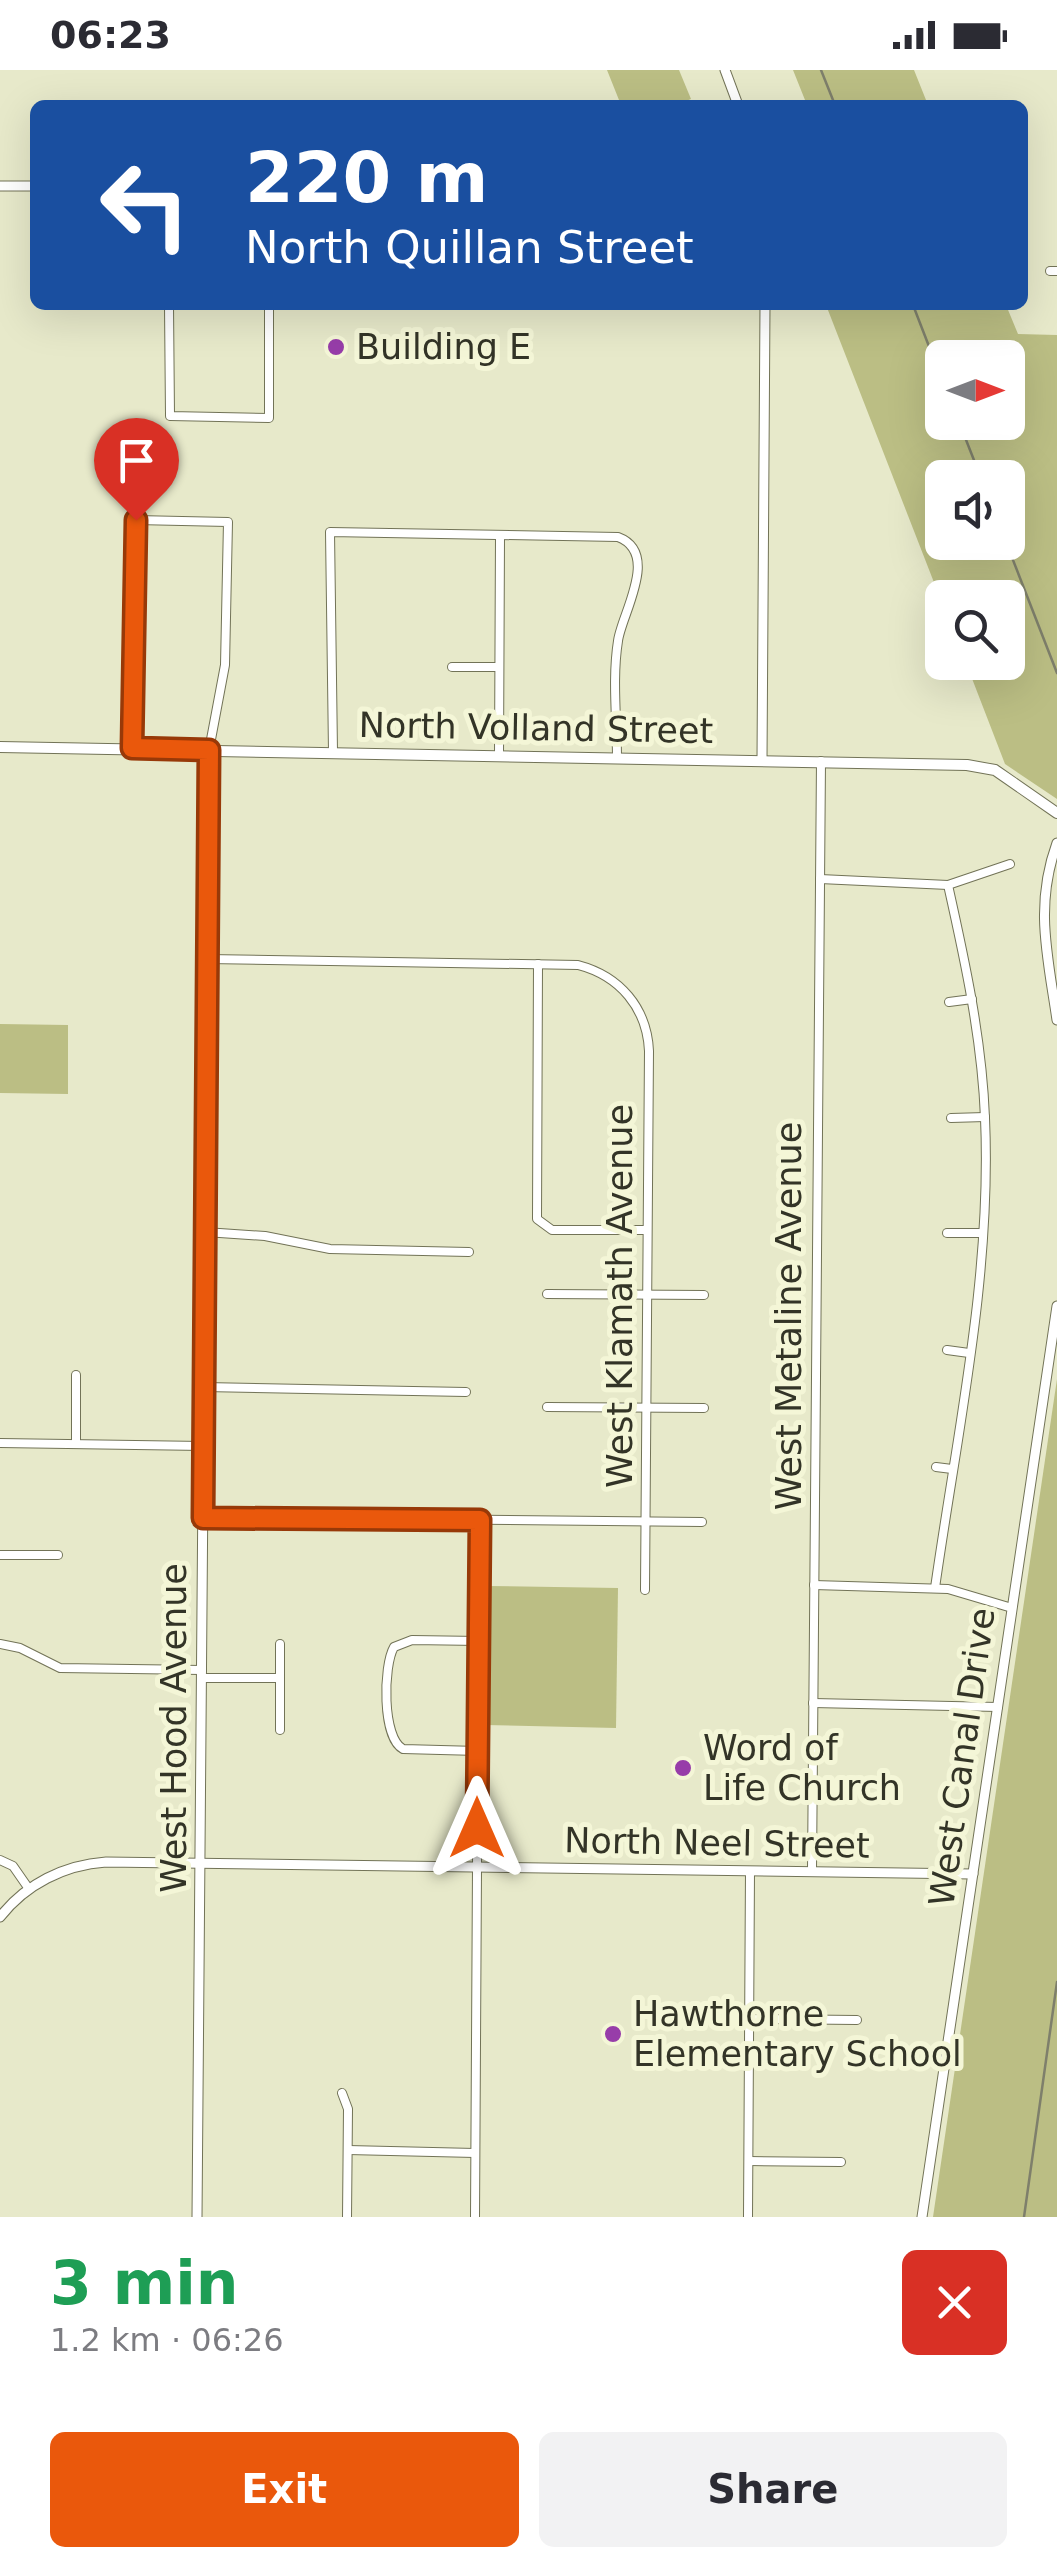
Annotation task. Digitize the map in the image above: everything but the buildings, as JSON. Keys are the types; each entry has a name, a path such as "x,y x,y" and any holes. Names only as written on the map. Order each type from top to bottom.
{"main road":[{"name":"North Volland Street","path":"0,747 988,767 1057,812"}],"street":[{"path":"725,70 736,100"},
{"path":"0,186 30,186"},
{"path":"170,310 170,416 269,418 270,310"},
{"path":"762,760 765,310"},
{"name":"West Hood Avenue","path":"132,748 136,520 228,522 225,666 209,750 197,2217"},
{"path":"333,752 330,532 618,538 630,544 635,557 635,594 618,642 617,758"},
{"path":"499,755 500,537"},
{"path":"452,667 499,667"},
{"name":"West Metaline Avenue","path":"812,1872 820,761"},
{"path":"1057,843 1044,889 1042,931 1057,1020"},
{"path":"820,880 948,885 996,872 1010,864"},
{"path":"934,1588 984,1234 986,1117 972,998 948,885"},
{"path":"207,959 538,964 536,1215 542,1226 552,1230 648,1230"},
{"name":"West Klamath Avenue","path":"538,964 588,968 618,985 636,1005 649,1051 645,1590"},
{"path":"949,1002 972,998"},
{"path":"952,1118 986,1117"},
{"path":"205,1232 266,1236 330,1249 469,1252"},
{"path":"948,1232 984,1234"},
{"path":"547,1294 704,1295"},
{"name":"West Canal Drive","path":"922,2217 1057,1306"},
{"path":"947,1350 968,1353"},
{"path":"76,1375 76,1444"},
{"path":"204,1387 466,1392"},
{"path":"547,1407 704,1408"},
{"path":"0,1443 204,1446"},
{"path":"936,1467 952,1469"},
{"path":"203,1518 702,1522"},
{"path":"475,2217 480,1520"},
{"path":"0,1555 58,1555"},
{"path":"814,1585 934,1588 1012,1608"},
{"path":"478,1642 405,1641 394,1646 389,1659 388,1713 389,1736 398,1748 478,1751"},
{"path":"0,1644 20,1648 60,1668 280,1678"},
{"path":"280,1644 280,1730"},
{"path":"813,1703 998,1707"},
{"path":"0,1860 13,1866 29,1889 0,1917"},
{"name":"North Neel Street","path":"29,1889 88,1864 973,1874"},
{"path":"748,2217 750,1871"},
{"path":"750,2019 857,2020"},
{"path":"342,2094 348,2110 348,2217"},
{"path":"348,2150 475,2153"},
{"path":"748,2161 841,2162"}],"green space":[{"path":"607,70 679,70 691,99 688,100 619,100"},
{"path":"793,70 914,70 926,100 805,100"},
{"path":"828,310 1008,310 1018,334 1057,335 1057,799 1005,764 973,680 1025,680 1025,580 933,580 925,560 1025,560 1025,460 925,460 925,559"},
{"path":"0,1024 68,1025 68,1094 0,1093"},
{"path":"1057,1379 1057,2217 933,2217"},
{"path":"487,1586 618,1588 616,1728 485,1725"}],"railway":[{"path":"821,70 833,100"},
{"path":"915,310 927,340"},
{"path":"966,440 974,460"},
{"path":"1013,560 1057,673"},
{"path":"1024,2217 1057,1982"}],"place":[{"name":"Building E","path":"336,347"},
{"name":"Word of Life Church","path":"683,1768"},
{"name":"Hawthorne Elementary School","path":"613,2034"}],"route":[{"path":"136,520 132,748 209,750 203,1518 480,1520 477,1828"}]}
